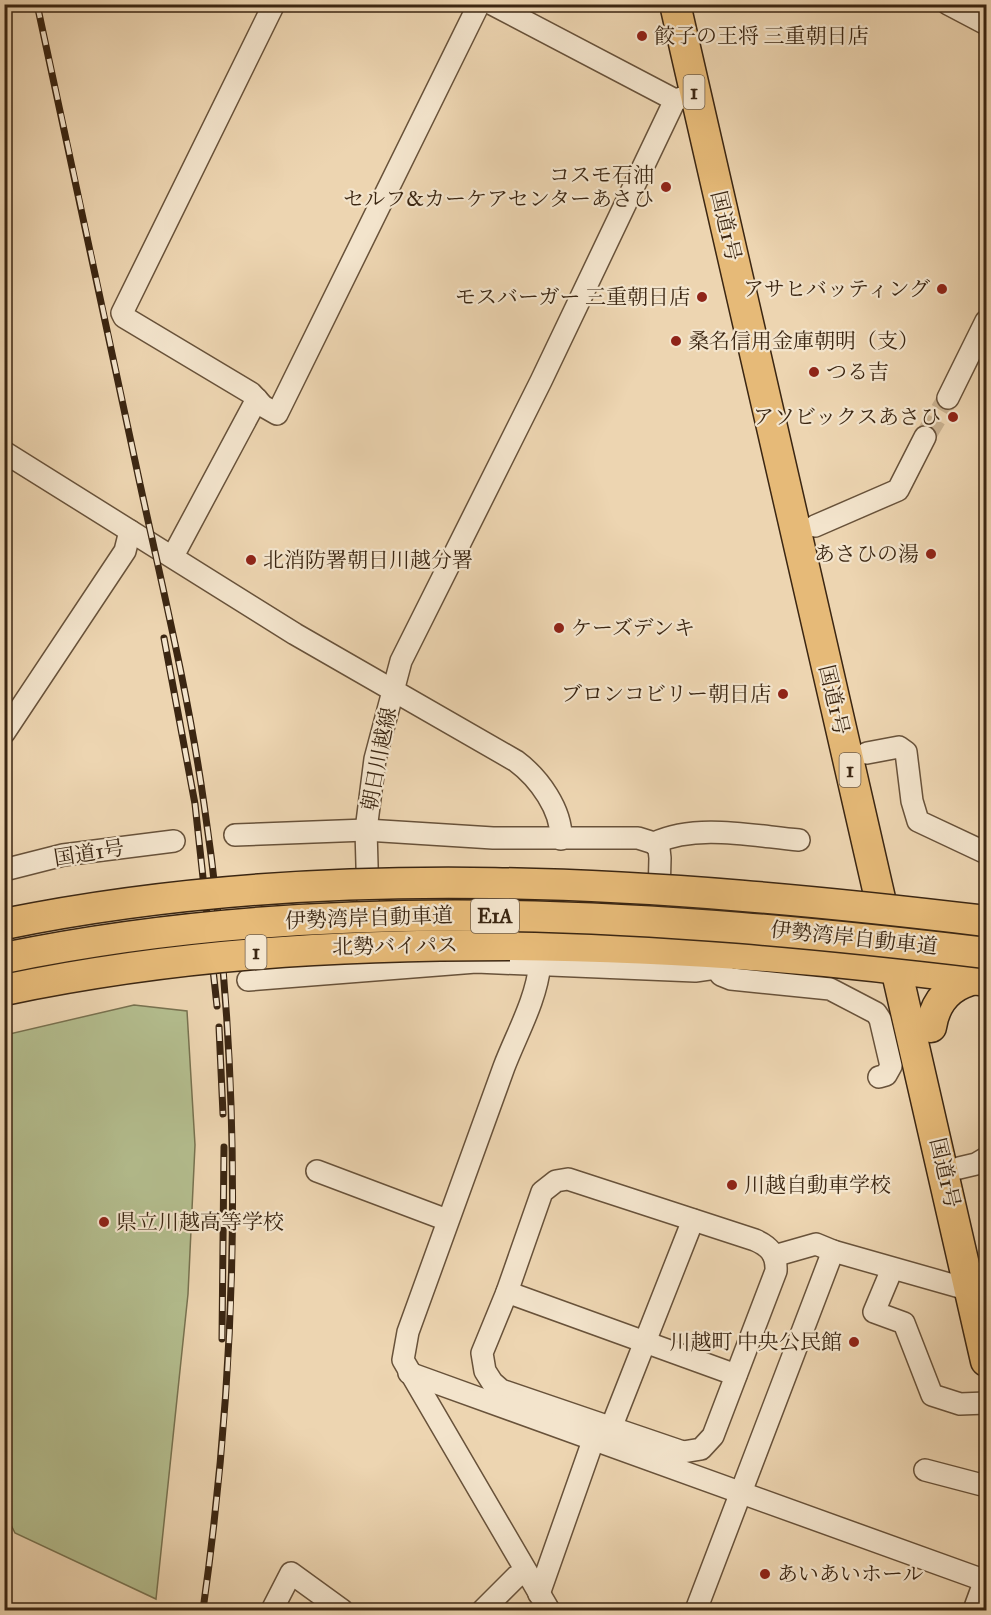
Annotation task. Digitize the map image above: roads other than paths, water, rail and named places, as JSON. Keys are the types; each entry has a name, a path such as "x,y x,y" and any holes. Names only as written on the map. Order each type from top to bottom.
{"highway":[{"name":"国道1号","path":"675,4 685,97 715,179 815,526 867,753 910,966 951,1198 980,1301 987,1335"},
{"name":"国道1号","path":"715,179 910,966 973,1163 980,1301 987,1361"},
{"name":"伊勢湾岸自動車道","path":"4,924 142,900 236,890 427,883 568,886 721,894 987,921"},
{"name":"伊勢湾岸自動車道","path":"4,958 149,933 240,923 427,915 587,918 746,927 983,971"},
{"name":"北勢バイパス","path":"910,966 987,944"},
{"name":"北勢バイパス","path":"4,990 132,966 227,954 306,948 510,945 658,949 719,960 910,966 983,971"},
{"path":"931,1027 932,1016 941,998 955,986 983,971"}],"street":[{"path":"274,4 122,313 124,317 257,399 263,406 277,414 479,4"},
{"path":"492,4 685,97"},
{"path":"948,4 987,24"},
{"name":"朝日川越線","path":"366,830 375,759 401,661 685,97"},
{"path":"948,398 987,321"},
{"path":"173,556 257,399"},
{"path":"815,526 898,490 925,437"},
{"path":"4,452 295,634 394,689 527,769 547,795 561,829 561,839"},
{"path":"4,733 125,551 130,531"},
{"path":"867,753 899,747 906,752 912,801 918,821 987,853"},
{"path":"366,830 370,969"},
{"path":"235,835 366,830 493,838 638,838 654,843 659,849 658,949"},
{"path":"654,843 672,834 692,833 799,840"},
{"name":"国道1号","path":"4,870 74,854 174,841"},
{"path":"719,960 721,975 731,979 830,989 876,1012 880,1019 891,1066 886,1075 879,1077"},
{"name":"1","path":"248,980 476,962 695,971 719,960"},
{"path":"540,964 536,986 522,1026 511,1048 408,1332 403,1360 544,1602"},
{"path":"317,1171 447,1220"},
{"path":"409,1373 602,1433 683,1452 701,1449 714,1436 776,1270 774,1256 764,1244 568,1179 556,1181 542,1192 507,1292 482,1353 484,1371 501,1390 602,1433 742,1493 986,1581 974,1611"},
{"path":"544,1602 602,1433 644,1341 693,1220"},
{"path":"774,1256 816,1244 980,1301"},
{"path":"696,1611 833,1251"},
{"path":"892,1269 874,1312 904,1323 933,1395 960,1404 987,1403"},
{"path":"507,1292 736,1376"},
{"path":"925,1470 987,1486"},
{"path":"483,1611 516,1577 526,1572"},
{"path":"272,1611 291,1573 342,1611"}],"waterway":[{"path":"981,1174 986,1176"}],"tunnel":[{"path":"925,437 948,398"}],"railway":[{"path":"37,4 183,684 198,764 217,905 226,1006 231,1107 233,1207 231,1308 216,1509 203,1610"},
{"path":"164,638 195,804 217,1006"},
{"path":"219,1027 223,1114"},
{"path":"222,1339 224,1147"}],"place":[{"name":"餃子の王将 三重朝日店","path":"642,36"},
{"name":"コスモ石油 セルフ&カーケアセンターあさひ","path":"666,187"},
{"name":"アサヒバッティング","path":"942,289"},
{"name":"モスバーガー 三重朝日店","path":"702,297"},
{"name":"桑名信用金庫朝明（支）","path":"676,341"},
{"name":"つる吉","path":"814,372"},
{"name":"アソビックスあさひ","path":"953,417"},
{"name":"あさひの湯","path":"931,554"},
{"name":"北消防署朝日川越分署","path":"251,560"},
{"name":"ケーズデンキ","path":"559,628"},
{"name":"ブロンコビリー朝日店","path":"783,694"},
{"name":"川越自動車学校","path":"732,1185"},
{"name":"県立川越高等学校","path":"104,1222"},
{"name":"川越町 中央公民館","path":"854,1342"},
{"name":"あいあいホール","path":"765,1574"}]}
